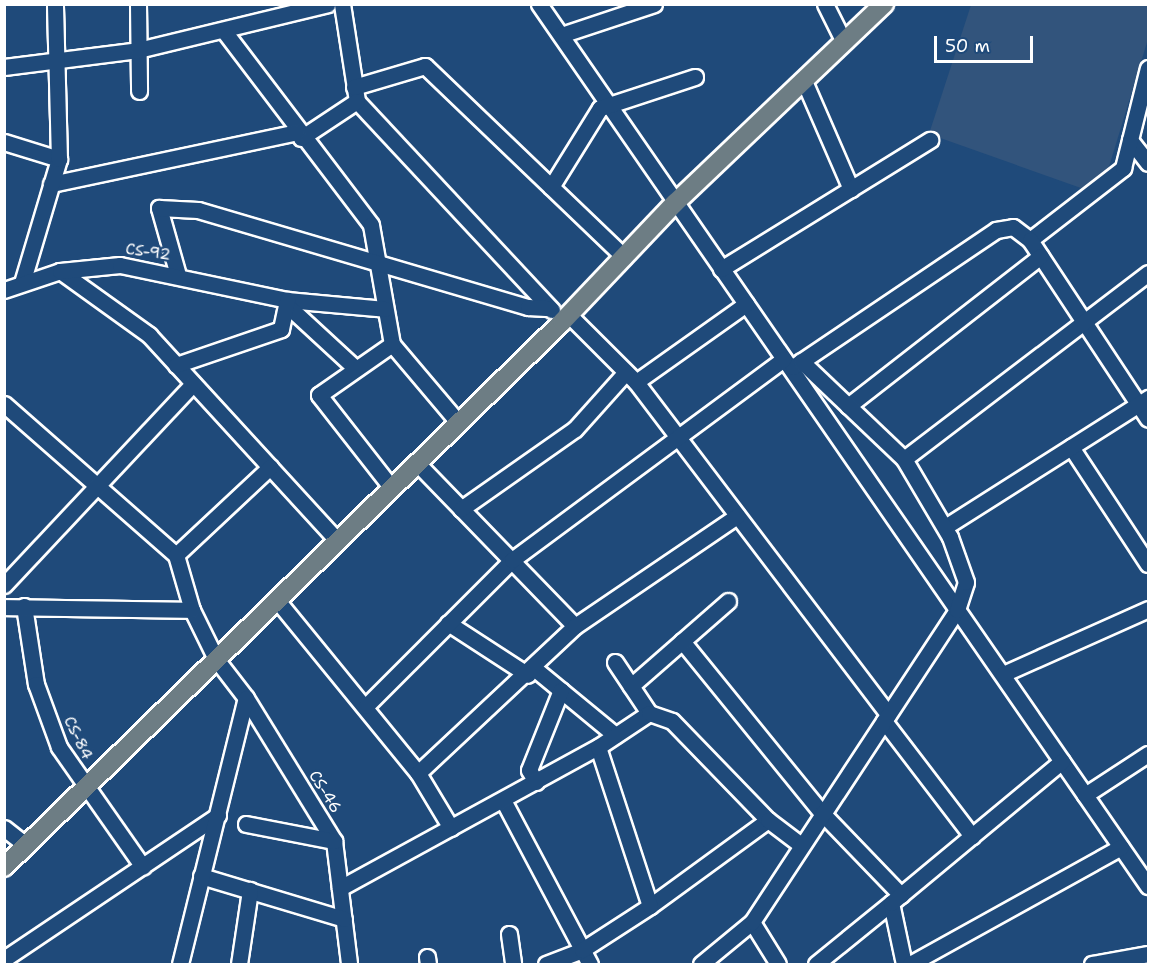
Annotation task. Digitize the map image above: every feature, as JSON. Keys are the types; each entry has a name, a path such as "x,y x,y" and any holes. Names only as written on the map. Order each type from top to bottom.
{"main road":[{"path":"4,867 416,462 566,318 675,203 884,4"}],"street":[{"path":"22,283 59,159 55,4"},
{"path":"138,4 139,91"},
{"path":"4,67 56,64 138,50 224,32 285,10 328,4"},
{"path":"342,4 355,94 550,308 566,318 631,377 737,516 972,836"},
{"path":"539,4 721,269 792,363 957,610 1147,882"},
{"path":"561,35 654,4"},
{"path":"825,4 844,42"},
{"path":"224,32 299,135 371,225 382,264 385,309 392,344 458,422"},
{"path":"51,184 299,135 355,94 425,66 624,257"},
{"path":"1030,240 1116,177 1130,140 1149,68"},
{"path":"551,187 608,103 695,77"},
{"path":"804,81 851,189"},
{"path":"1130,140 1147,159"},
{"path":"721,269 930,141"},
{"path":"4,142 59,159"},
{"path":"178,275 159,208 198,210 528,307 550,308"},
{"path":"366,706 512,560 677,436 996,230 1013,227 1030,240 1085,321 1144,401 1149,419"},
{"path":"848,406 1041,256"},
{"name":"CS-92","path":"4,290 60,272 120,266 178,275 288,304 385,309"},
{"path":"60,272 129,317 337,540"},
{"path":"904,459 1149,273"},
{"path":"176,365 281,328 288,304 355,368"},
{"path":"461,509 575,429 631,377 746,304"},
{"path":"391,487 319,395 392,344"},
{"path":"700,964 752,922 957,610 966,582 964,565 945,527 904,459 848,406 792,363"},
{"path":"4,585 96,483 193,384"},
{"path":"945,527 1144,401"},
{"path":"6,407 176,555 270,467"},
{"path":"1071,447 1149,564"},
{"path":"416,462 575,626"},
{"path":"418,773 532,672 575,626 737,516"},
{"name":"CS-46","path":"176,555 192,610 216,659 246,698 334,841 349,964"},
{"path":"276,599 366,706 418,773 451,828"},
{"path":"631,686 728,601"},
{"path":"5,606 192,610"},
{"name":"CS-84","path":"24,606 36,684 59,747 85,789 143,867"},
{"path":"1003,674 1149,609"},
{"path":"448,623 561,690 615,735"},
{"path":"682,641 822,813 896,899 904,964"},
{"path":"615,662 649,713 672,721 768,820 801,845"},
{"path":"536,782 529,770 561,690"},
{"path":"180,964 246,698"},
{"path":"340,888 598,747 649,713"},
{"path":"598,747 650,906"},
{"path":"1085,795 1149,754"},
{"path":"816,964 1062,761"},
{"path":"503,800 590,964"},
{"path":"4,959 143,867 218,814"},
{"path":"546,964 582,950 650,906 768,820"},
{"path":"246,824 334,841"},
{"path":"4,828 27,846"},
{"path":"910,964 1121,847"},
{"path":"201,876 344,919"},
{"path":"239,964 250,890"},
{"path":"752,922 778,964"},
{"path":"510,934 513,964"},
{"path":"1092,964 1149,954"}],"shaded area":[{"path":"971,5 1148,5 1148,39 1108,170 1081,188 929,134"}]}
